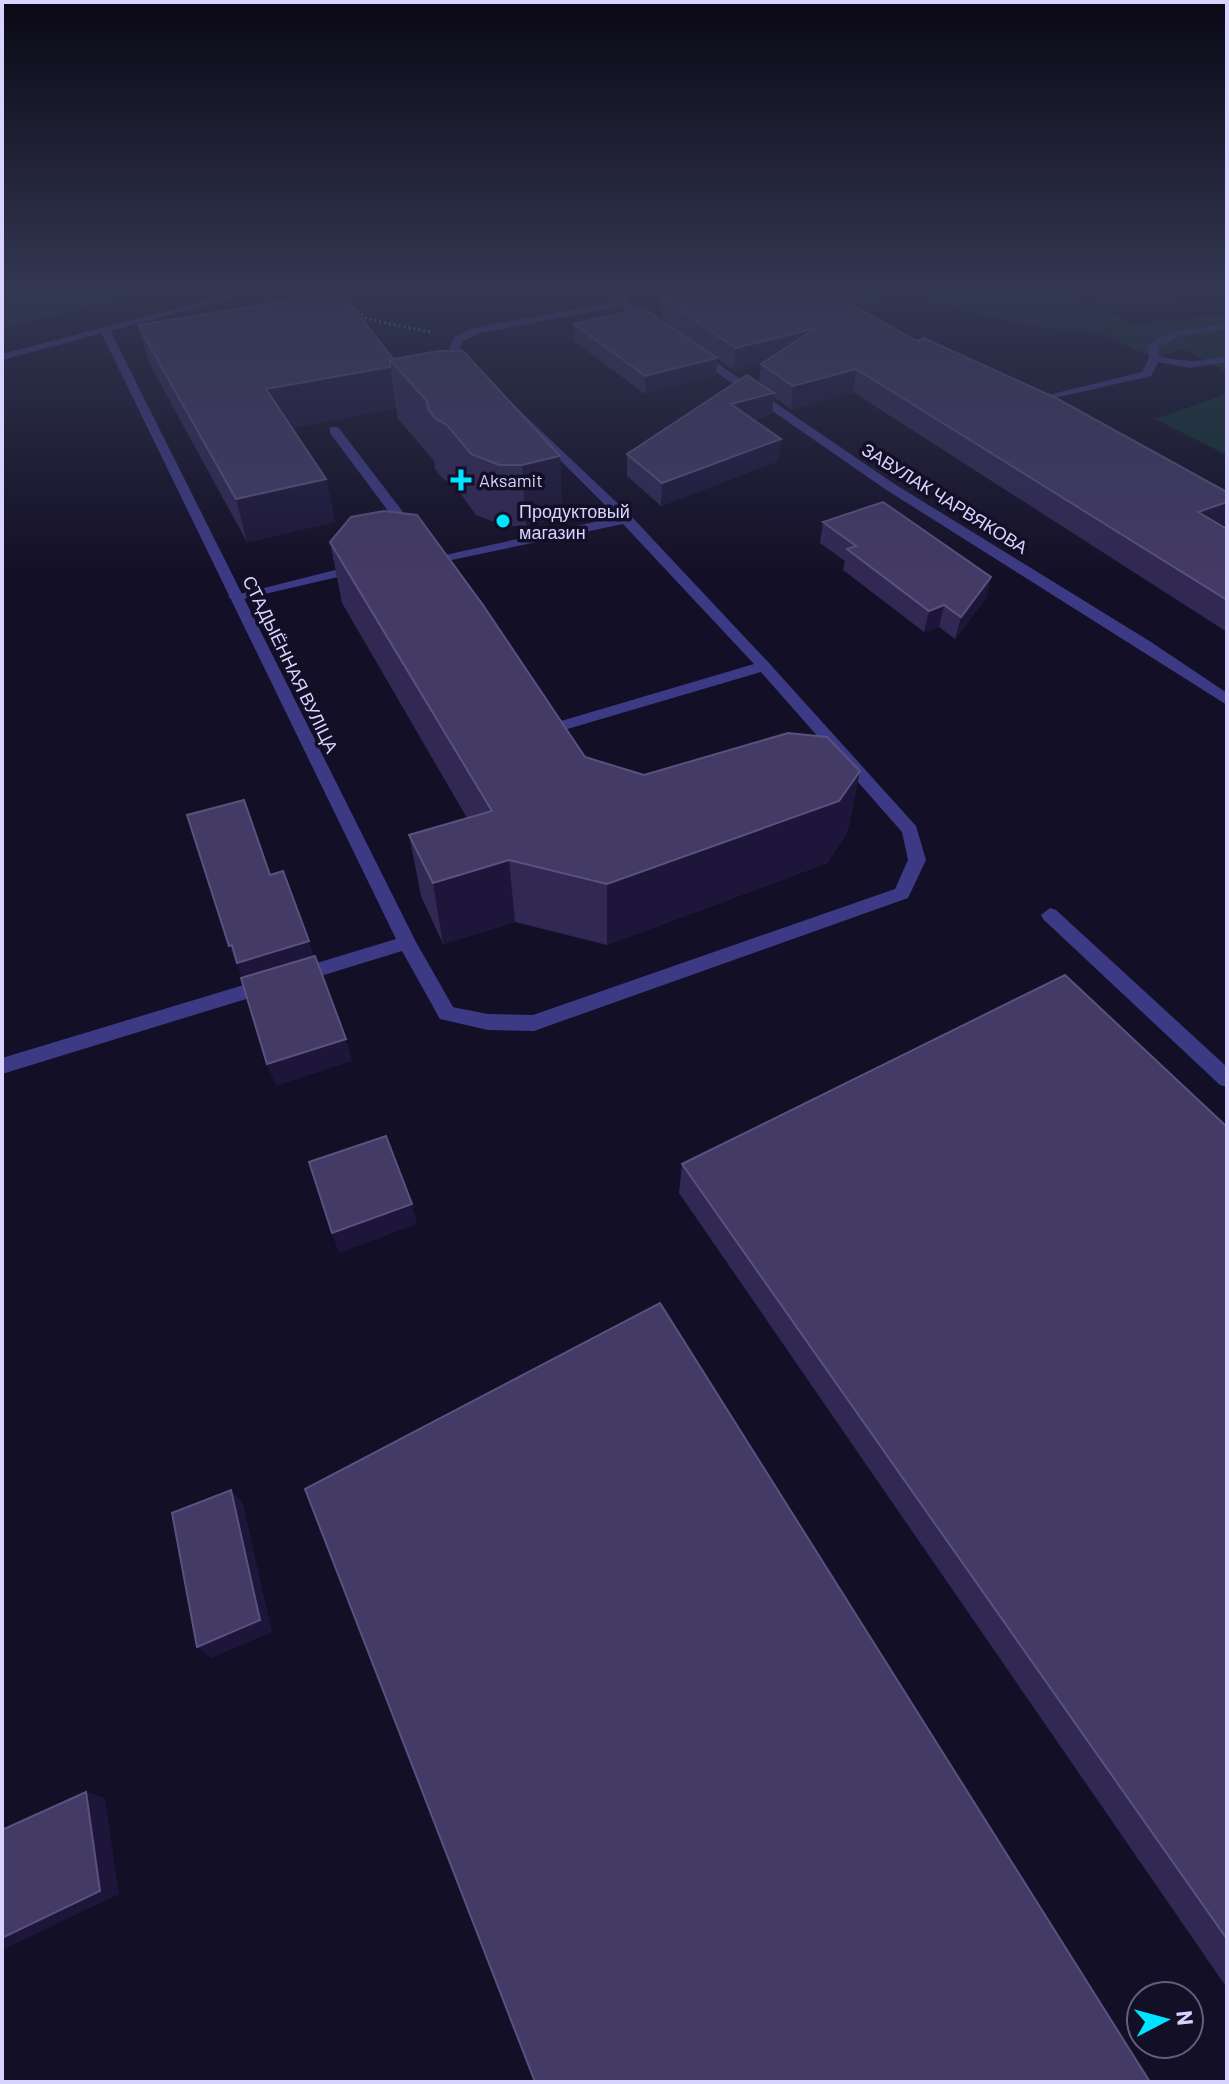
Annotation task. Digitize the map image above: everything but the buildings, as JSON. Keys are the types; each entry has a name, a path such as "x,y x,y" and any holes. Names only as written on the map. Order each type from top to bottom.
{"street":[{"name":"СТАДЫЁННАЯ ВУЛІЦА","path":"131,383 407,943 447,1014 488,1022 534,1023 902,893 917,860 910,830 764,666"},
{"name":"ЗАВУЛАК ЧАРВЯКОВА","path":"740,383 889,486 1146,645 1227,700"},
{"path":"1050,396 1106,383"},
{"path":"508,402 626,519 764,666 558,727 539,702"},
{"path":"334,430 416,539"},
{"path":"406,564 434,564 626,519"},
{"path":"425,551 444,576"},
{"path":"235,597 377,564"},
{"path":"1050,915 1227,1079"},
{"path":"2,1066 407,943"}],"green space":[{"path":"1227,394 1227,455 1155,419"}],"place":[{"name":"Aksamit","path":"461,480"},
{"name":"Продуктовый магазин","path":"503,521"}]}
